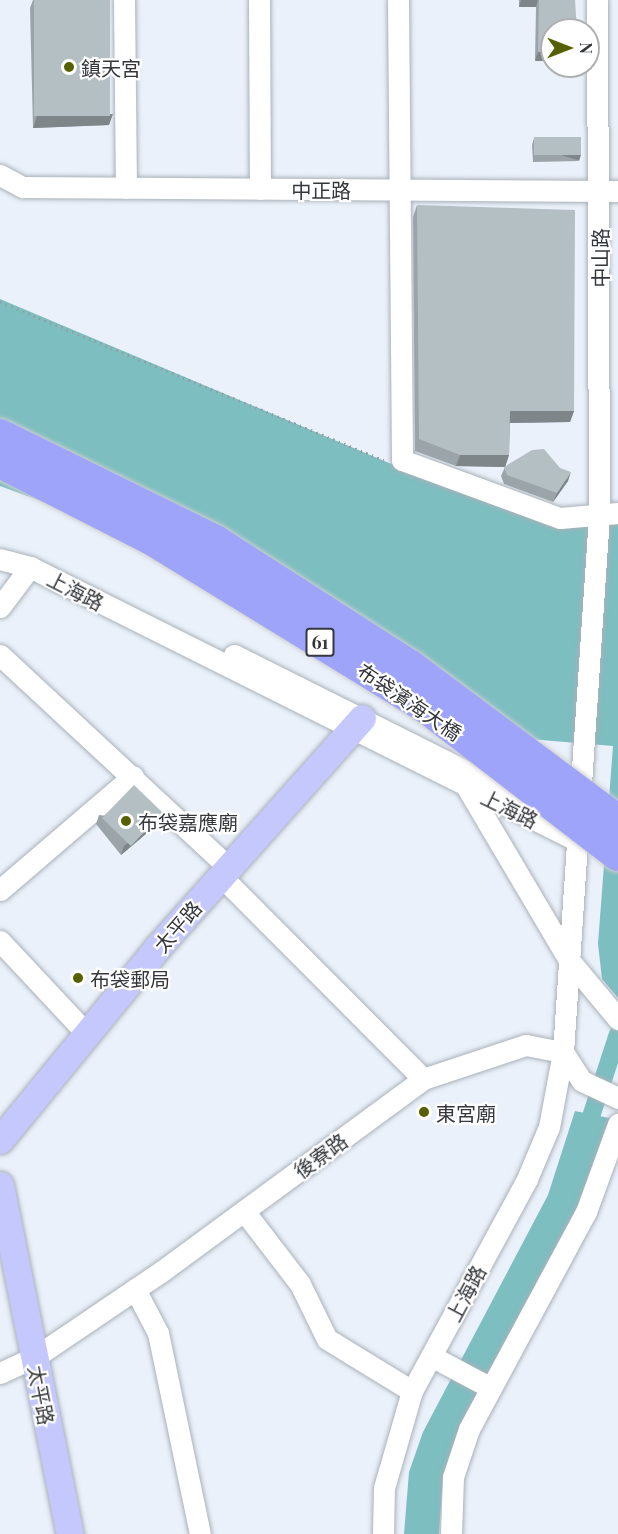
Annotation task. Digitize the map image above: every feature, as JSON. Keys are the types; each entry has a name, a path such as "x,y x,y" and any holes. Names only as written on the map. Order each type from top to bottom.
{"highway":[{"name":"布袋濱海大橋","path":"0,435 217,542 410,666 618,821"},
{"name":"布袋濱海大橋","path":"0,462 153,540 427,708 618,855"}],"main road":[{"name":"太平路","path":"0,1140 225,872 356,724"},
{"name":"太平路","path":"0,1185 70,1534"}],"street":[{"path":"124,0 126,188"},
{"path":"259,0 260,189"},
{"path":"398,0 402,460 560,518 608,514"},
{"name":"中山路","path":"579,779 608,514 608,191 597,0"},
{"name":"中正路","path":"0,175 23,187 608,191"},
{"name":"上海路","path":"0,559 30,567 356,724 508,789 559,820 576,840"},
{"path":"0,607 30,567"},
{"path":"0,655 133,776 423,1079"},
{"name":"上海路","path":"356,724 466,786 576,840"},
{"path":"0,890 133,776"},
{"name":"上海路","path":"383,1534 384,1488 412,1391 545,1137 563,1052 579,779"},
{"path":"466,786 569,960 618,1019"},
{"path":"0,942 87,1034"},
{"name":"後寮路","path":"0,1373 35,1357 135,1289 423,1079 515,1046 563,1052"},
{"path":"563,1052 582,1081 618,1098"},
{"path":"451,1534 453,1477 468,1429 586,1212 618,1124"},
{"path":"244,1211 300,1284 312,1318 327,1339 412,1391"},
{"path":"135,1289 161,1344 200,1534"},
{"path":"431,1356 491,1388"}],"path":[{"path":"0,302 389,463 402,460"}],"water":[{"path":"0,299 389,463 560,518 618,524 618,998 602,979 598,944 613,746 494,736 93,520 0,486"},
{"path":"575,1111 614,1119 580,1214 470,1417 442,1491 439,1534 404,1534 409,1472 423,1432 548,1195"}],"building":[{"name":"鎮天宮","path":"34,0 110,0 110,116 34,116"},
{"path":"539,0 575,0 576,18 540,18 540,52 538,52"},
{"path":"534,137 581,137 581,155 534,155"},
{"path":"417,205 575,210 574,411 510,411 509,455 460,455 419,439"},
{"path":"544,449 560,468 571,472 557,493 507,475 504,467 532,450"},
{"name":"布袋嘉應廟","path":"134,785 163,813 131,846 102,818"}],"waterway":[{"path":"584,1138 618,1034"}],"place":[{"name":"鎮天宮","path":"69,67"},
{"name":"布袋嘉應廟","path":"126,821"},
{"name":"布袋郵局","path":"78,978"},
{"name":"東宮廟","path":"424,1112"}]}
